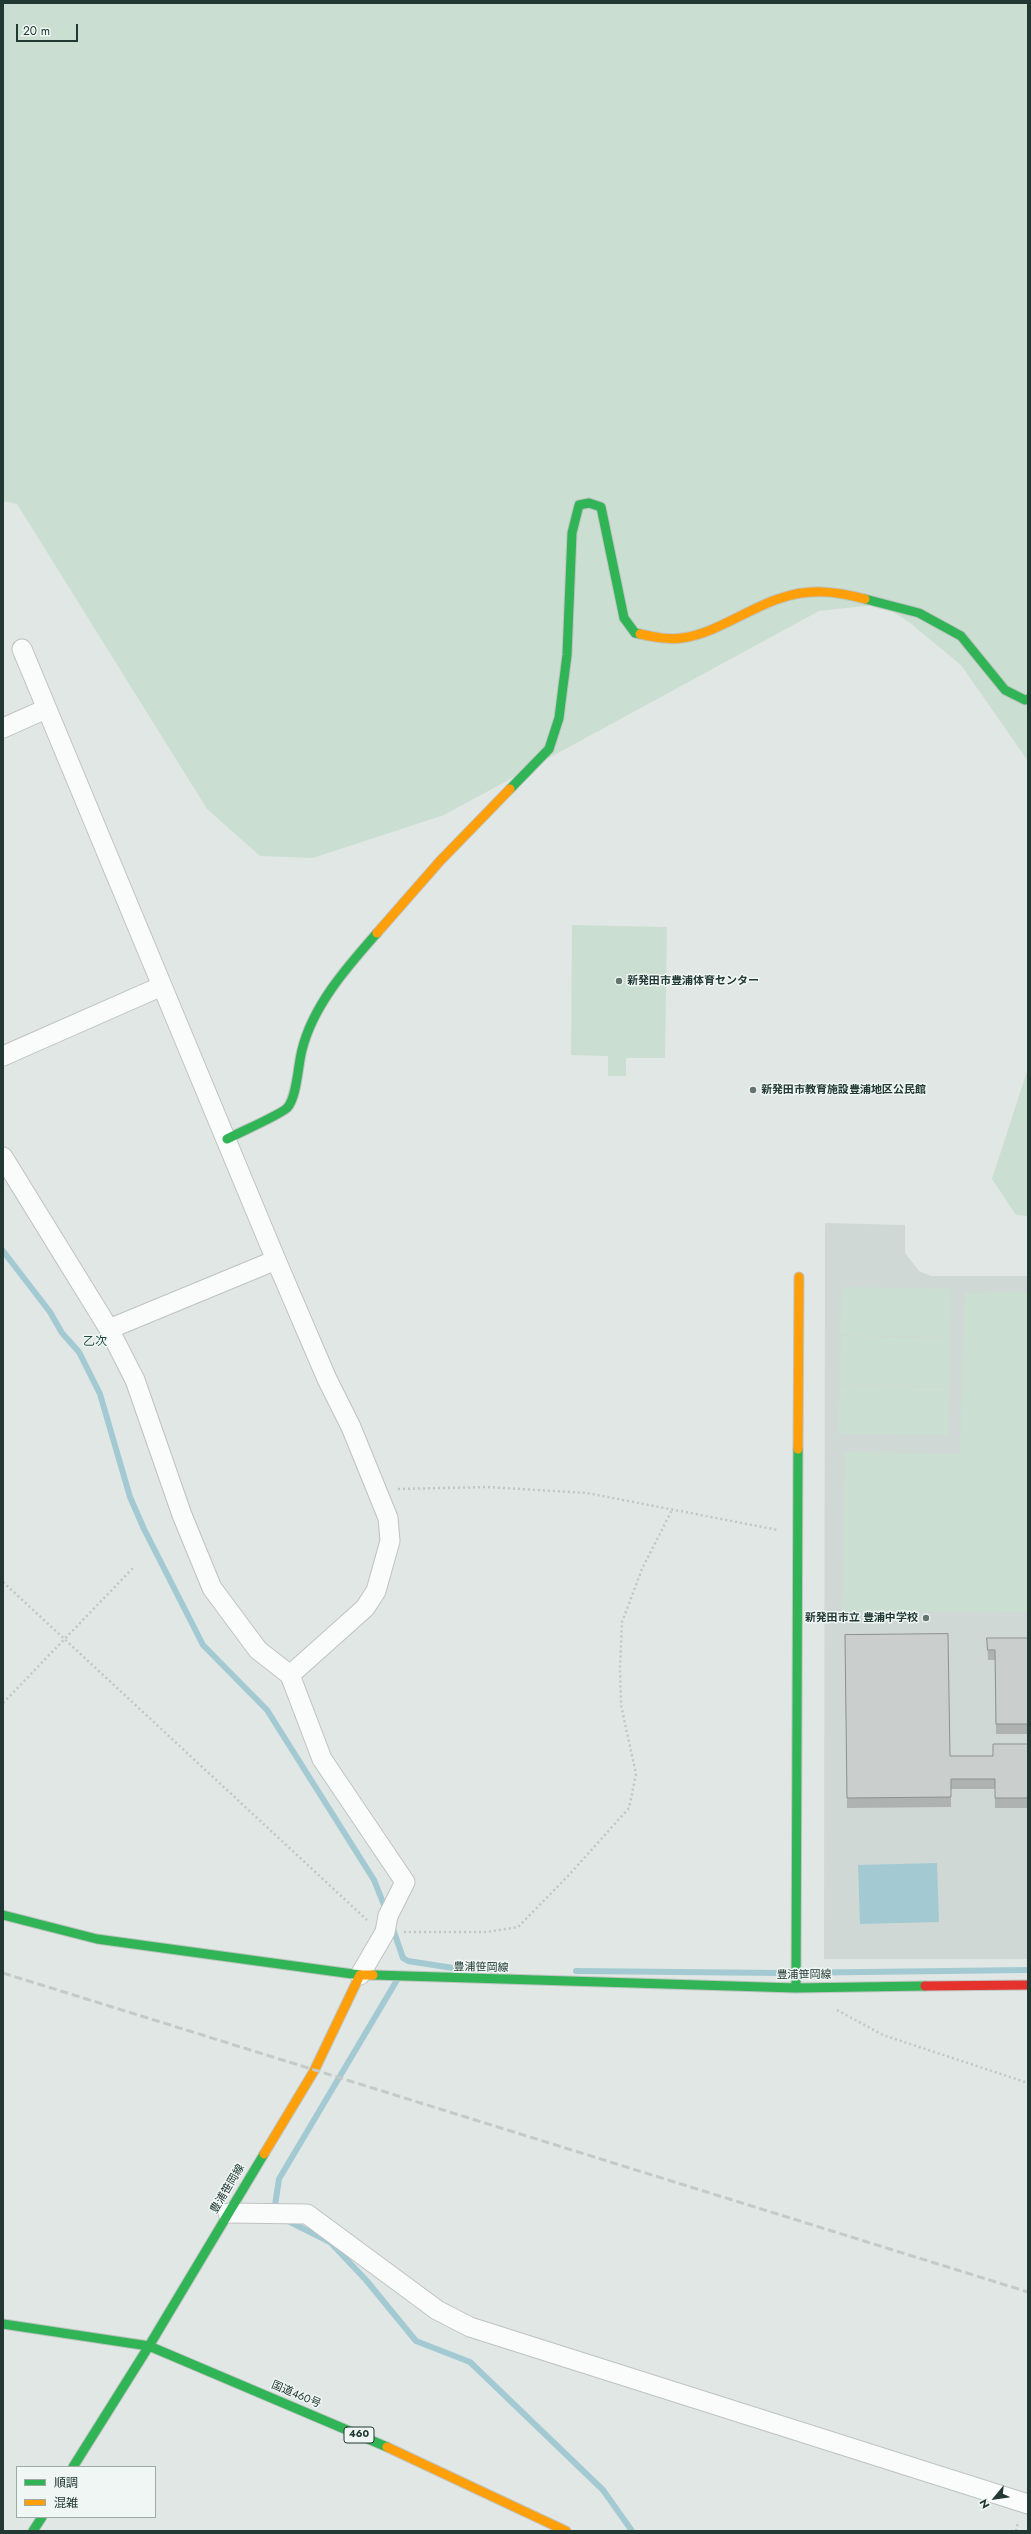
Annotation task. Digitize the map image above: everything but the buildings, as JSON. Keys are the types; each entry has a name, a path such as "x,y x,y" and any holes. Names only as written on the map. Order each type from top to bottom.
{"main road":[{"path":"227,1139 287,1108 294,1095 302,1048 321,1005 352,961 440,861 549,749 559,718 567,655 572,533 579,505 589,503 601,507 624,618 635,633 660,638 683,638 724,624 778,599 798,594 834,591 919,613 961,636 1005,690 1028,700"},
{"path":"796,1988 800,1535 799,1277"},
{"path":"3,1914 97,1939 360,1975"},
{"name":"豊浦笹岡線","path":"74,2466 149,2346 314,2071 360,1975 796,1988 1028,1985"},
{"name":"国道460号","path":"3,2324 149,2346 413,2458 566,2531"},
{"path":"33,2531 41,2518"}],"street":[{"path":"22,649 227,1139 276,1260 388,1518 390,1541 376,1591 365,1608 290,1675"},
{"path":"3,728 46,709"},
{"path":"3,1056 162,986"},
{"path":"3,1157 109,1329 135,1380 182,1515 212,1588 258,1650 290,1675 322,1759 405,1882 388,1916 385,1932 360,1975"},
{"path":"109,1329 276,1260"},
{"path":"228,2213 307,2214 437,2310 470,2327 1028,2504"}],"path":[{"path":"377,1490 487,1487 587,1493 800,1535"},
{"path":"3,1582 360,1915 385,1932 486,1932 518,1927 569,1875 629,1808 636,1774 621,1705 620,1666 622,1622 642,1569 672,1510"},
{"path":"3,1703 133,1568"},
{"path":"830,2006 883,2035 1028,2083"}],"shaded area":[{"name":"新発田市立 豊浦中学校","path":"825,1223 905,1225 905,1253 919,1271 931,1276 1028,1276 1028,1959 824,1959"}],"green space":[{"path":"3,3 1028,3 1028,761 961,665 910,623 889,609 874,605 819,611 444,815 313,858 260,856 207,809 17,504 3,501"},
{"name":"新発田市豊浦体育センター","path":"572,925 667,927 665,1058 626,1058 626,1076 608,1076 608,1056 571,1055"},
{"path":"1028,1068 1028,1216 1016,1215 992,1179"},
{"path":"842,1287 951,1289 950,1337 840,1335"},
{"path":"1028,1292 1028,1612 843,1611 845,1452 960,1454 965,1293"},
{"path":"841,1336 950,1338 949,1386 840,1385"},
{"path":"840,1386 949,1387 948,1435 838,1434"}],"water":[{"path":"937,1863 939,1922 860,1924 858,1865"}],"waterway":[{"path":"3,1251 50,1312 62,1333 79,1352 100,1394 130,1497 144,1529 203,1645 267,1710 374,1880 386,1910"},
{"path":"392,1926 403,1958 408,1961 453,1968"},
{"path":"576,1971 780,1973 1028,1970"},
{"path":"274,2212 279,2179 397,1980"},
{"path":"286,2220 330,2242 366,2280 416,2341 470,2362 603,2490 632,2531"}],"railway":[{"path":"3,1973 1028,2292"}],"traffic: fast":[{"path":"510,789 549,749 559,718 567,655 572,533 579,505 589,503 601,507 624,618 635,633 640,634"},
{"path":"865,599 919,613 961,636 1005,690 1025,700 1028,699"},
{"path":"227,1139 287,1108 293,1097 302,1050 314,1017 343,973 377,933"},
{"path":"796,1988 798,1449"},
{"path":"3,1915 97,1939 360,1975"},
{"path":"373,1975 796,1988 925,1986"},
{"path":"74,2466 149,2346 264,2154"},
{"path":"3,2324 149,2346 387,2447"},
{"path":"33,2531 41,2518"}],"traffic: slow":[{"path":"640,634 672,639 694,636 719,627 767,603 800,593 822,592 843,594 865,599"},
{"path":"377,933 440,861 510,789"},
{"path":"798,1449 799,1277"},
{"path":"264,2154 314,2071 360,1975 373,1975"},
{"path":"387,2447 566,2531"}],"traffic: jam":[{"path":"925,1986 1028,1985"}],"place":[{"name":"新発田市豊浦体育センター","path":"619,981"},
{"name":"新発田市教育施設豊浦地区公民館","path":"753,1090"},
{"name":"新発田市立 豊浦中学校","path":"926,1618"}],"district":[{"name":"乙次","path":"95,1342"}]}
